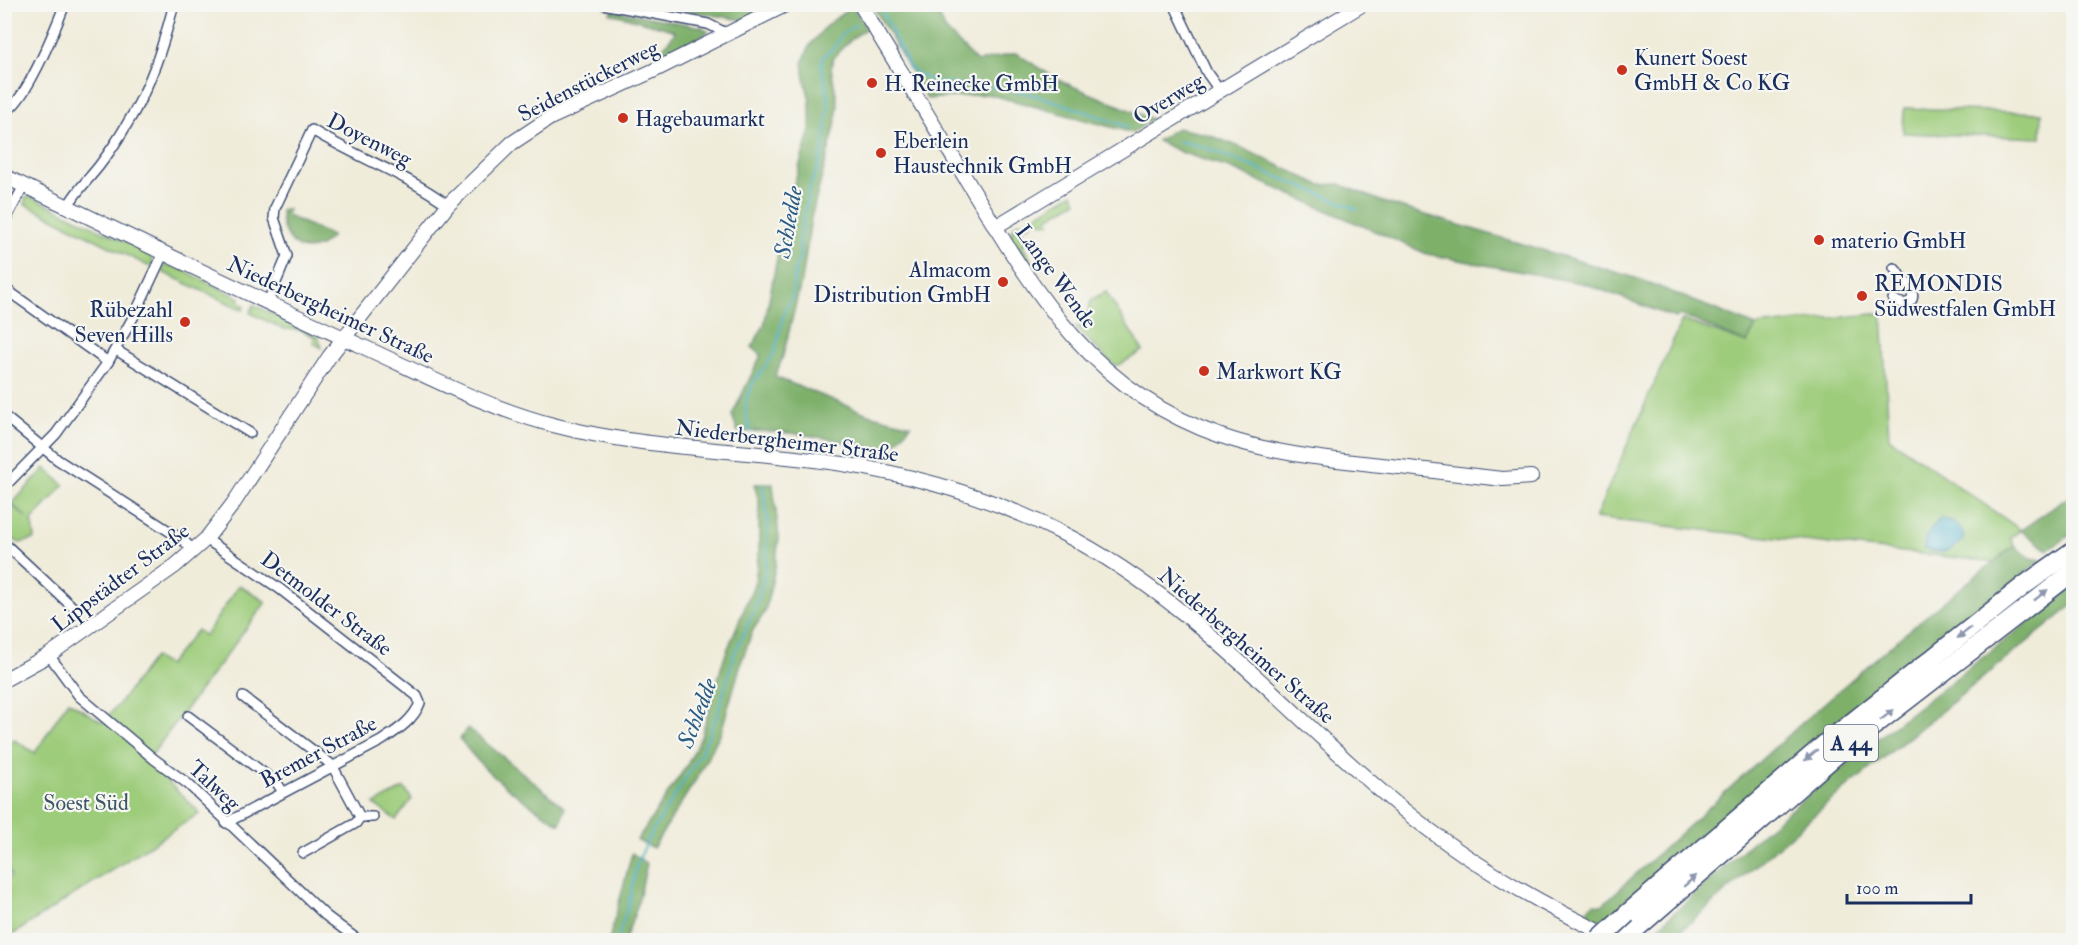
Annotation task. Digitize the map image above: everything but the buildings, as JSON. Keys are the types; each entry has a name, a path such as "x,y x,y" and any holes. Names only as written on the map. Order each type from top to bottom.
{"highway":[{"name":"A 44","path":"1599,940 1826,742 2026,584 2073,550"},
{"name":"A 44","path":"1623,940 1836,755 2069,574"}],"main road":[{"name":"Seidenstückerweg","path":"344,339 448,205 512,143 550,118 673,61 787,4"},
{"name":"Lange Wende","path":"860,4 995,227 1043,300 1089,355 1155,405 1222,437 1272,450 1322,459 1503,479 1531,477"},
{"name":"Overweg","path":"995,227 1363,4"},
{"name":"Niederbergheimer Straße","path":"4,176 267,303 460,393 499,408 554,425 635,442 838,463 894,473 975,496 1062,533 1117,565 1177,608 1380,790 1424,826 1479,864 1564,916 1618,940"},
{"name":"Lippstädter Straße","path":"4,680 50,655 194,551 206,539 233,504 329,357 344,339"}],"street":[{"path":"4,112 18,103 65,4"},
{"path":"68,206 76,191 99,166 128,123 150,80 174,4"},
{"path":"603,4 708,24 726,33"},
{"path":"1174,4 1207,73 1220,91"},
{"name":"Doyenweg","path":"267,303 287,256 275,225 273,213 312,130 428,190 448,205"},
{"path":"4,222 24,186"},
{"path":"4,487 56,434 116,351 164,252"},
{"path":"1893,299 1898,303 1906,304 1911,301 1912,296 1911,289 1894,268"},
{"path":"4,288 108,362"},
{"path":"116,351 250,433"},
{"path":"4,416 42,448 183,540 194,551"},
{"name":"Detmolder Straße","path":"206,539 280,590 417,696 420,703"},
{"path":"4,543 77,611"},
{"name":"Talweg","path":"50,655 79,696 154,759 188,784 226,823 326,915 358,940"},
{"path":"243,697 332,765 360,817"},
{"name":"Bremer Straße","path":"226,823 381,741 404,726 420,703"},
{"path":"188,716 277,783 283,792"},
{"path":"360,817 373,818"},
{"path":"303,853 356,823 360,817"}],"green space":[{"path":"657,5 773,5 742,20"},
{"path":"872,5 935,5 945,29 977,62 1016,53 1058,80 1151,119 1133,133 988,94 927,99"},
{"path":"852,6 866,28 849,41 833,58 831,68 838,104 835,127 811,218 803,274 783,356 775,377 868,414 911,425 889,451 794,434 738,432 732,415 761,355 752,347 764,325 787,207 810,131 810,100 803,61 810,45 827,25"},
{"path":"612,10 702,27 708,31 649,61 675,33 673,30 610,13"},
{"path":"1904,108 2042,113 2041,138 1903,133"},
{"path":"1177,128 1206,134 1240,147 1320,185 1340,184 1383,202 1642,280 1756,326 1747,343 1681,315 1675,318 1586,284 1427,254 1232,169 1183,153 1157,141"},
{"path":"1073,193 1077,201 1048,218 1051,224 1032,220 1030,225 1024,225 1020,240 1027,242 1022,245 1033,264 1025,263 1013,242 1011,236 1013,228 1017,223 1027,221"},
{"path":"32,197 149,253 153,263 148,266 25,204 25,198"},
{"path":"288,209 286,215 332,236 322,245 311,249 296,246 286,235 283,227 281,211"},
{"path":"175,266 240,298 239,302 245,306 243,310 164,273 162,268"},
{"path":"1106,292 1143,351 1119,365 1114,365 1075,327 1082,327 1092,299"},
{"path":"254,305 318,336 322,348 313,343 315,337 300,330 283,329 250,313"},
{"path":"1882,313 1889,438 2021,530 2010,538 2014,546 1994,562 1595,518 1682,320 1747,343 1756,326"},
{"path":"45,468 64,485 31,522 35,539 20,543 5,535 5,505 10,504 27,518 12,504"},
{"path":"754,484 773,484 779,538 765,612 753,630 742,660 721,732 697,778 653,848 637,840 687,765 701,737 724,658 755,582 759,550 759,501"},
{"path":"2073,494 2073,533 2048,550 2021,530"},
{"path":"2014,546 2031,558 2041,560 1819,735 1605,922 1586,917 1588,909 1594,904 1602,905 1856,676 1960,588"},
{"name":"Soest Süd","path":"239,585 266,602 147,761 200,813 4,940 4,881 11,877 5,860 5,744 15,740 35,753 68,701 102,722 118,705 154,657 168,665 197,630 205,636"},
{"path":"2073,588 2073,605 1835,797 1670,940 1644,940 1763,832 1896,724"},
{"path":"468,728 565,808 560,824 519,796 481,765 460,739"},
{"path":"404,788 412,799 396,820 374,804"},
{"path":"632,853 647,864 637,907 625,940 609,940"}],"water":[{"path":"1940,519 1952,521 1963,532 1963,541 1945,552 1924,549 1929,532"}],"waterway":[{"path":"880,6 909,67 925,78 942,83 991,87 1039,96 1128,127"},
{"name":"Schledde","path":"750,432 745,409 747,397 753,383 774,354 785,310 792,297 795,270 800,254 799,241 810,186 824,146 829,101 821,65 823,57 835,46 841,35 857,24"},
{"path":"1178,141 1204,147 1357,209"},
{"name":"Schledde","path":"617,940 629,903 637,864 649,837 700,755 717,715 735,652 754,611 765,575 768,524 763,485"}],"place":[{"name":"Kunert Soest GmbH & Co KG","path":"1622,70"},
{"name":"H. Reinecke GmbH","path":"872,83"},
{"name":"Hagebaumarkt","path":"623,118"},
{"name":"Eberlein Haustechnik GmbH","path":"881,153"},
{"name":"materio GmbH","path":"1819,240"},
{"name":"Almacom Distribution GmbH","path":"1003,282"},
{"name":"REMONDIS Südwestfalen GmbH","path":"1862,296"},
{"name":"Rübezahl Seven Hills","path":"185,322"},
{"name":"Markwort KG","path":"1204,371"}]}
